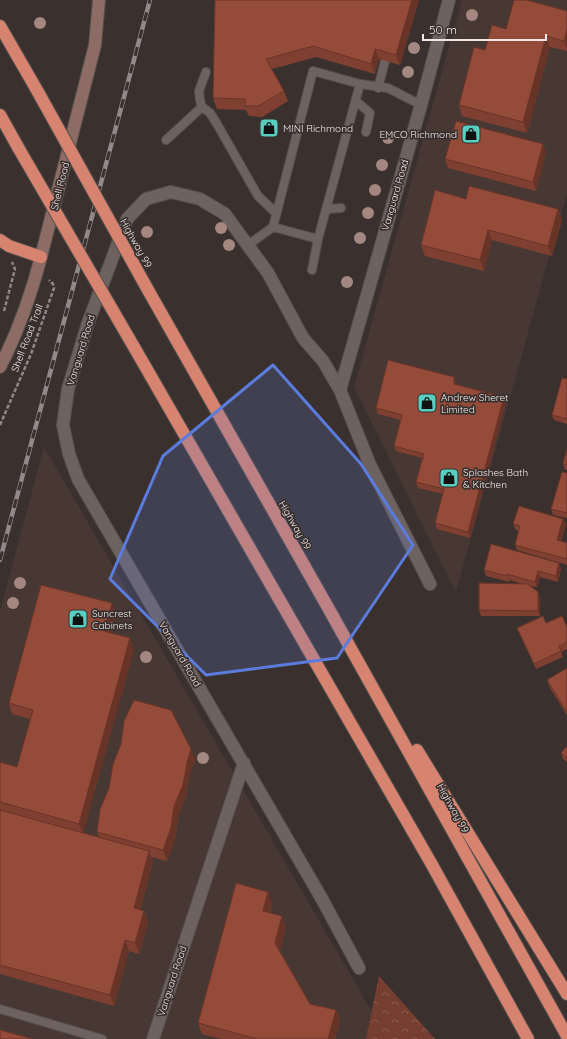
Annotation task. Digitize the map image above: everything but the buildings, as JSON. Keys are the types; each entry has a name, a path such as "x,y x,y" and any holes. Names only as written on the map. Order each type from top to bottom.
{"highway":[{"name":"Highway 99","path":"0,26 326,604 567,1036"},
{"path":"0,115 431,863 528,1039"},
{"path":"0,240 9,246 41,257"},
{"path":"326,604 567,994"},
{"path":"431,863 519,1039"}],"main road":[{"name":"Shell Road","path":"0,367 14,340 36,276 95,45 99,0"}],"street":[{"name":"Vanguard Road","path":"340,390 421,105 449,0"},
{"name":"Vanguard Road","path":"359,968 322,898 78,479 69,454 63,425 68,389 88,323 127,219 146,199 171,192 200,199 225,214 248,245 268,273 303,338 323,361 340,390 370,464 430,584"},
{"name":"Vanguard Road","path":"153,1039 244,764"}],"lane":[{"path":"378,88 385,61"},
{"path":"248,245 273,227 313,71 360,84 378,88 388,88 421,105"},
{"path":"206,72 198,91 202,107 210,113 217,124 258,196 276,213"},
{"path":"312,270 318,239 360,84"},
{"path":"356,101 370,113 366,132"},
{"path":"166,140 202,107"},
{"path":"327,209 341,208"},
{"path":"273,227 318,239"},
{"path":"0,1009 102,1039"}],"path":[{"path":"4,311 15,269 22,271"},
{"name":"Shell Road Trail","path":"0,425 31,354 54,288 53,284 49,280"}],"highlighted area":[{"path":"273,365 361,464 413,545 337,658 206,675 110,579 163,456"}],"shaded area":[{"path":"462,0 567,0 567,192 456,592 354,387"},
{"path":"44,447 372,1012 366,1039 0,1039 0,611"}],"green space":[{"path":"379,976 435,1039 366,1039"}],"railway":[{"path":"0,560 150,0"}],"place":[{"name":"MINI Richmond","path":"269,128"},
{"name":"EMCO Richmond","path":"471,134"},
{"name":"Andrew Sheret Limited","path":"427,403"},
{"name":"Splashes Bath & Kitchen","path":"449,478"},
{"name":"Suncrest Cabinets","path":"78,619"}]}
